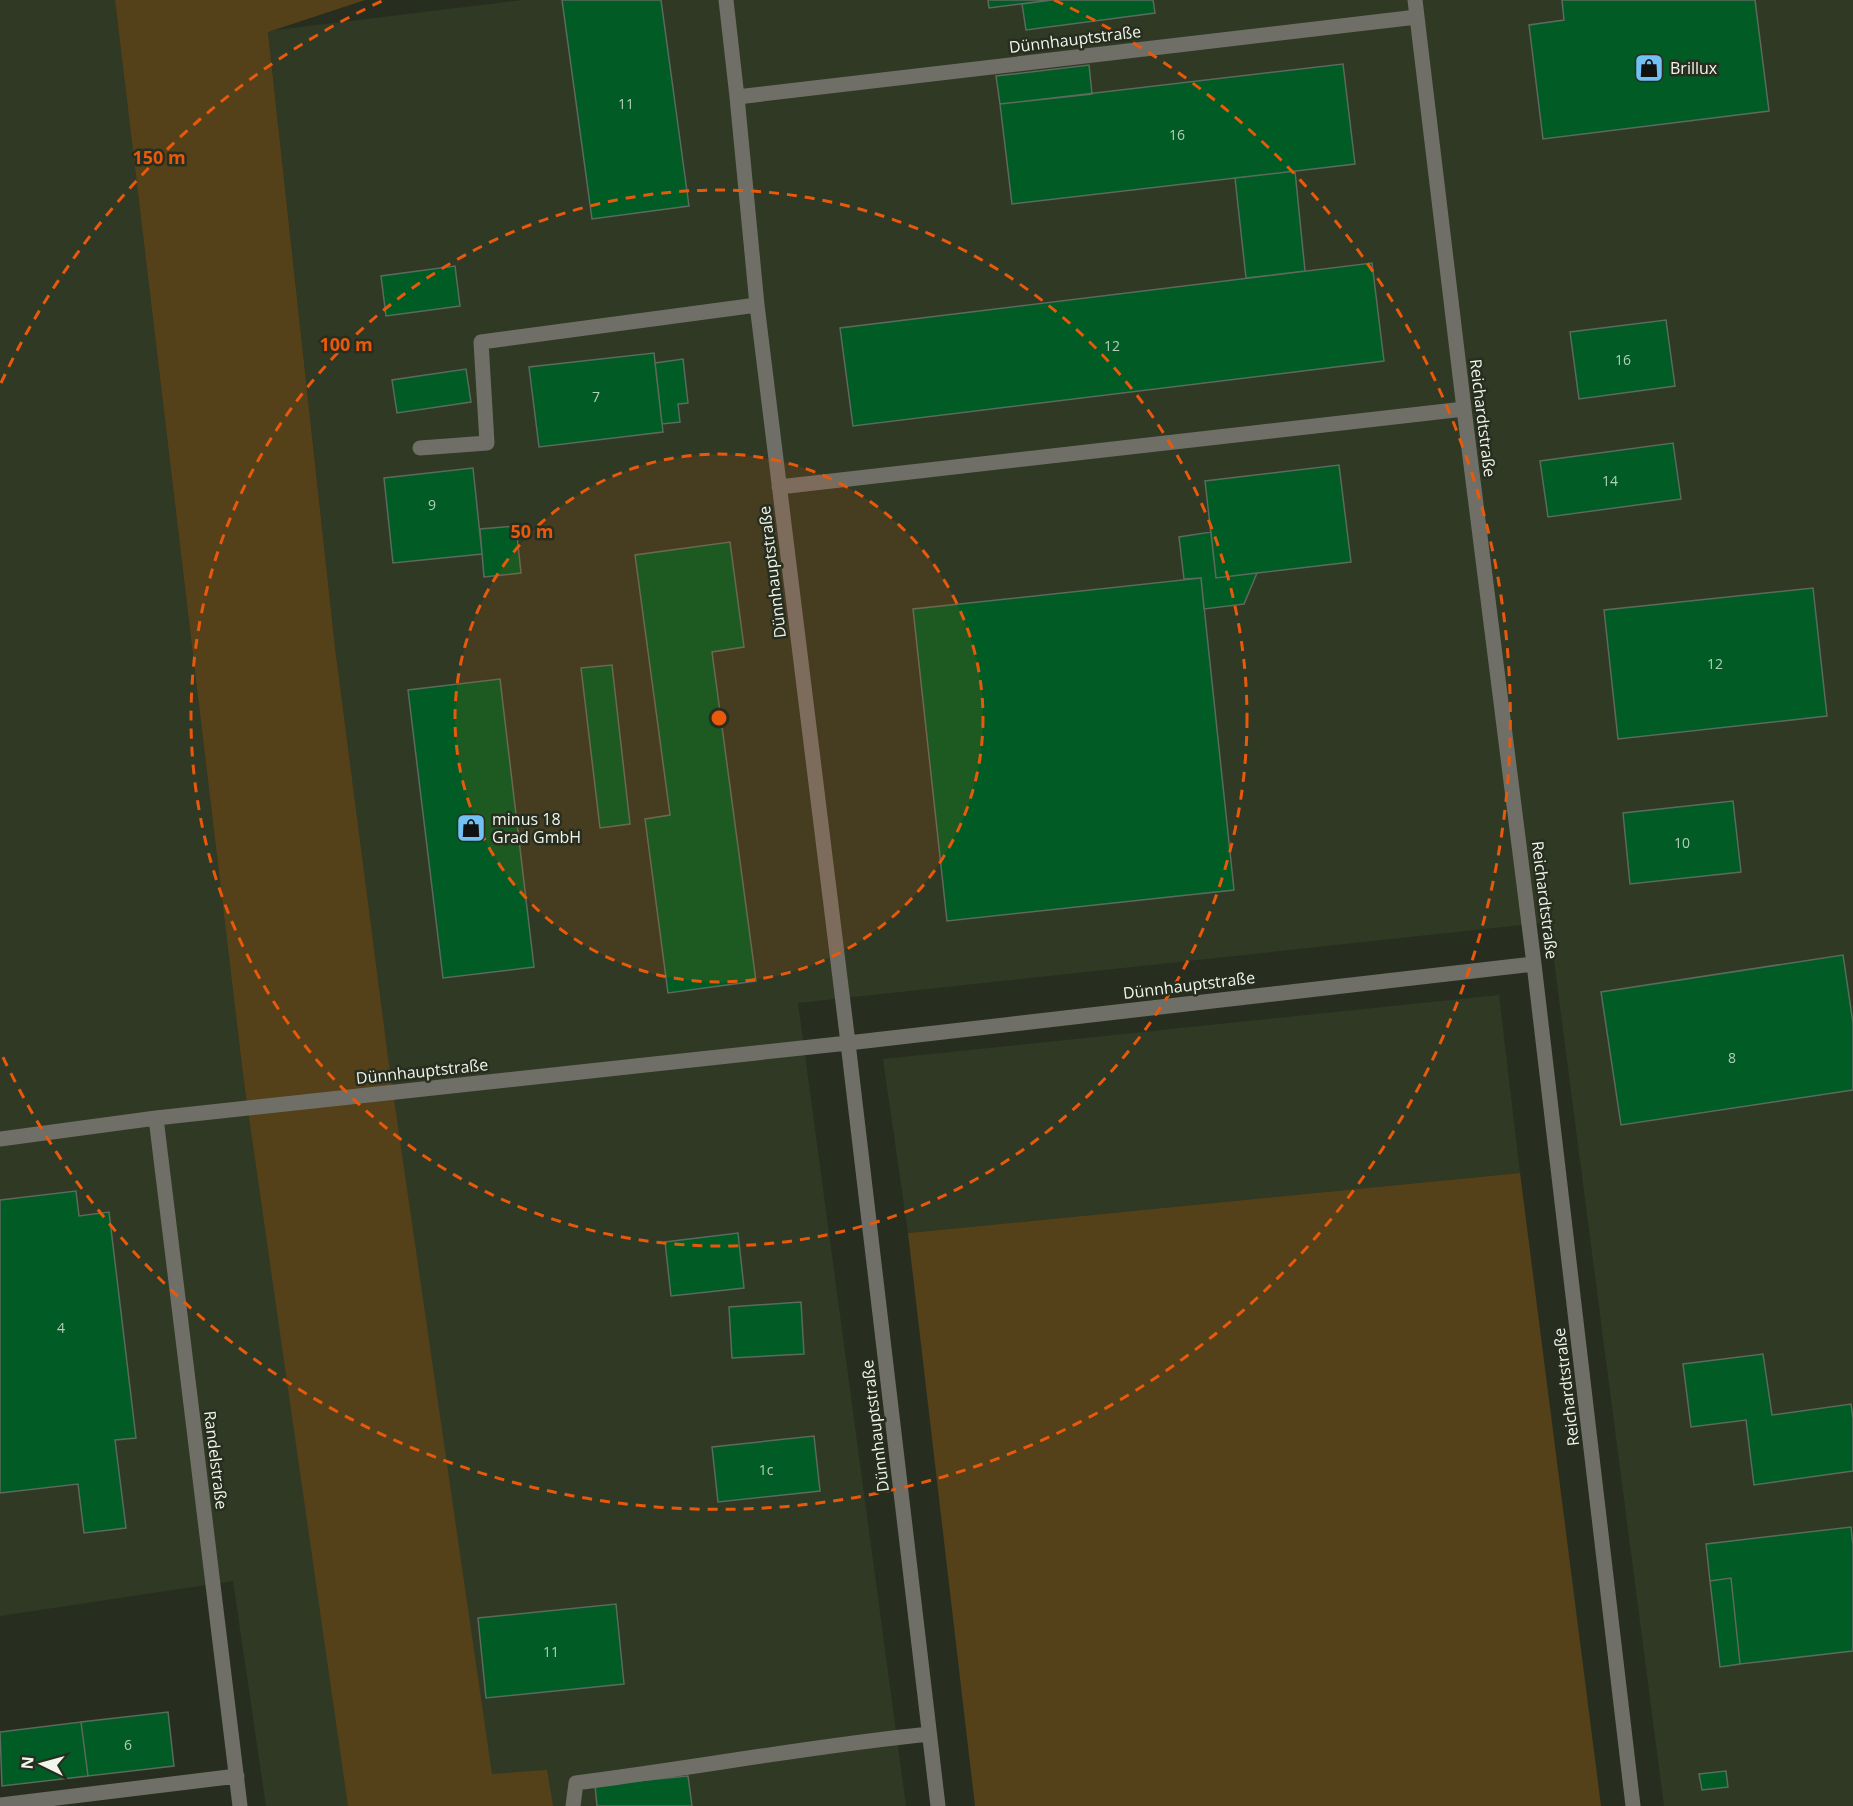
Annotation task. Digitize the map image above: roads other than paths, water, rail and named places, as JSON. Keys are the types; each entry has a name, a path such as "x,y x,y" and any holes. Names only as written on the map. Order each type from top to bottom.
{"street":[{"name":"Dünnhauptstraße","path":"726,0 757,305 848,1043 938,1806"},
{"name":"Reichardtstraße","path":"1415,0 1534,963 1633,1806"},
{"name":"Dünnhauptstraße","path":"737,97 1417,17"},
{"path":"420,448 487,443 481,342 757,305"},
{"path":"779,487 1464,409"},
{"name":"Dünnhauptstraße","path":"0,1139 156,1118 848,1043 1534,963"},
{"name":"Randelstraße","path":"156,1118 240,1806"},
{"path":"573,1806 576,1783 670,1771 806,1748 929,1734"},
{"path":"0,1805 237,1776"}],"place":[{"name":"Brillux","path":"1649,68"},
{"name":"minus 18 Grad GmbH","path":"471,828"}]}
